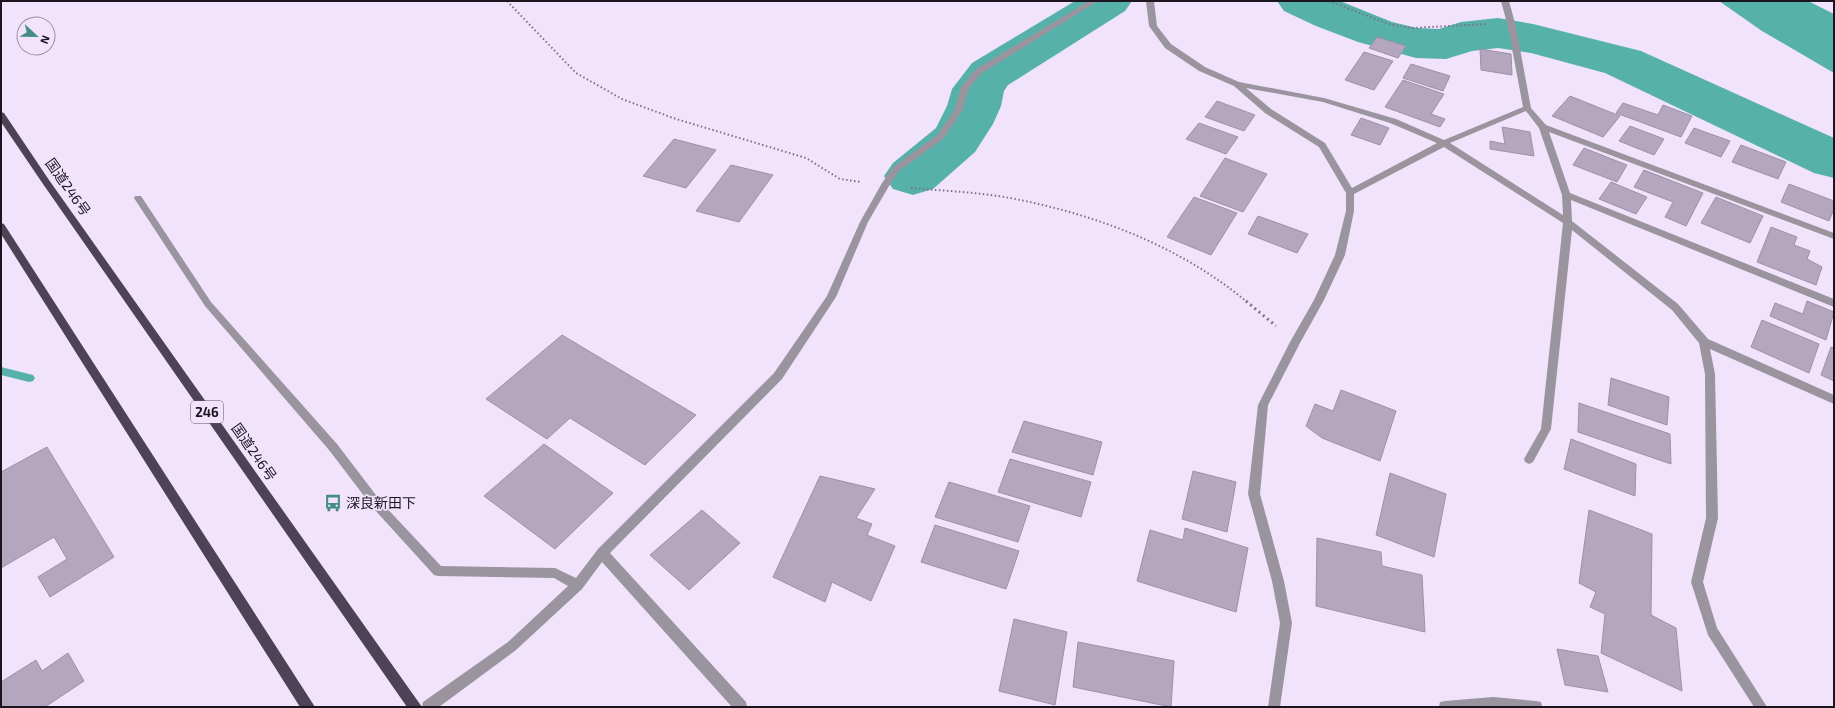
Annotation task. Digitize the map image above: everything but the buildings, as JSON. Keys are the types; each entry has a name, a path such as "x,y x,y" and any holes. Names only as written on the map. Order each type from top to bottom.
{"highway":[{"name":"国道246号","path":"1,115 51,189 415,707"},
{"path":"1,226 308,707"}],"street":[{"path":"428,707 512,646 578,585 602,553 778,376 831,297 864,222 885,185 896,169 940,137 958,111 965,87 979,71 1094,1"},
{"path":"1150,1 1153,26 1168,46 1202,69 1237,84 1324,100 1393,121 1444,143 1568,222 1675,307 1704,342 1834,400"},
{"path":"1505,1 1513,33 1527,108 1543,127 1566,195 1568,222 1546,429 1529,459"},
{"path":"1237,84 1268,111 1322,145 1350,193 1350,211 1340,255 1319,300 1295,342 1263,405 1254,494 1278,581 1286,623 1274,707"},
{"path":"1350,193 1444,143 1527,108"},
{"path":"1543,127 1834,236"},
{"path":"1566,195 1834,303"},
{"path":"138,198 208,304 334,447 378,506 438,571 555,573 578,585"},
{"path":"1704,342 1710,374 1712,518 1697,582 1712,631 1761,707"},
{"path":"602,553 742,707"},
{"path":"1445,707 1494,702 1536,707"}],"path":[{"path":"1329,1 1389,24 1411,28 1486,24 1513,33"}],"shaded area":[{"path":"1719,1 1808,1 1834,14 1834,73 1762,31"}],"waterway":[{"path":"913,176 956,140 966,124 974,106 978,89 990,74 1108,1"},
{"path":"1301,1 1333,16 1375,32 1416,43 1446,44 1461,37 1498,33 1533,39 1623,62 1834,160"},
{"path":"1,371 29,378"}],"place":[{"name":"深良新田下","path":"333,503"}]}
